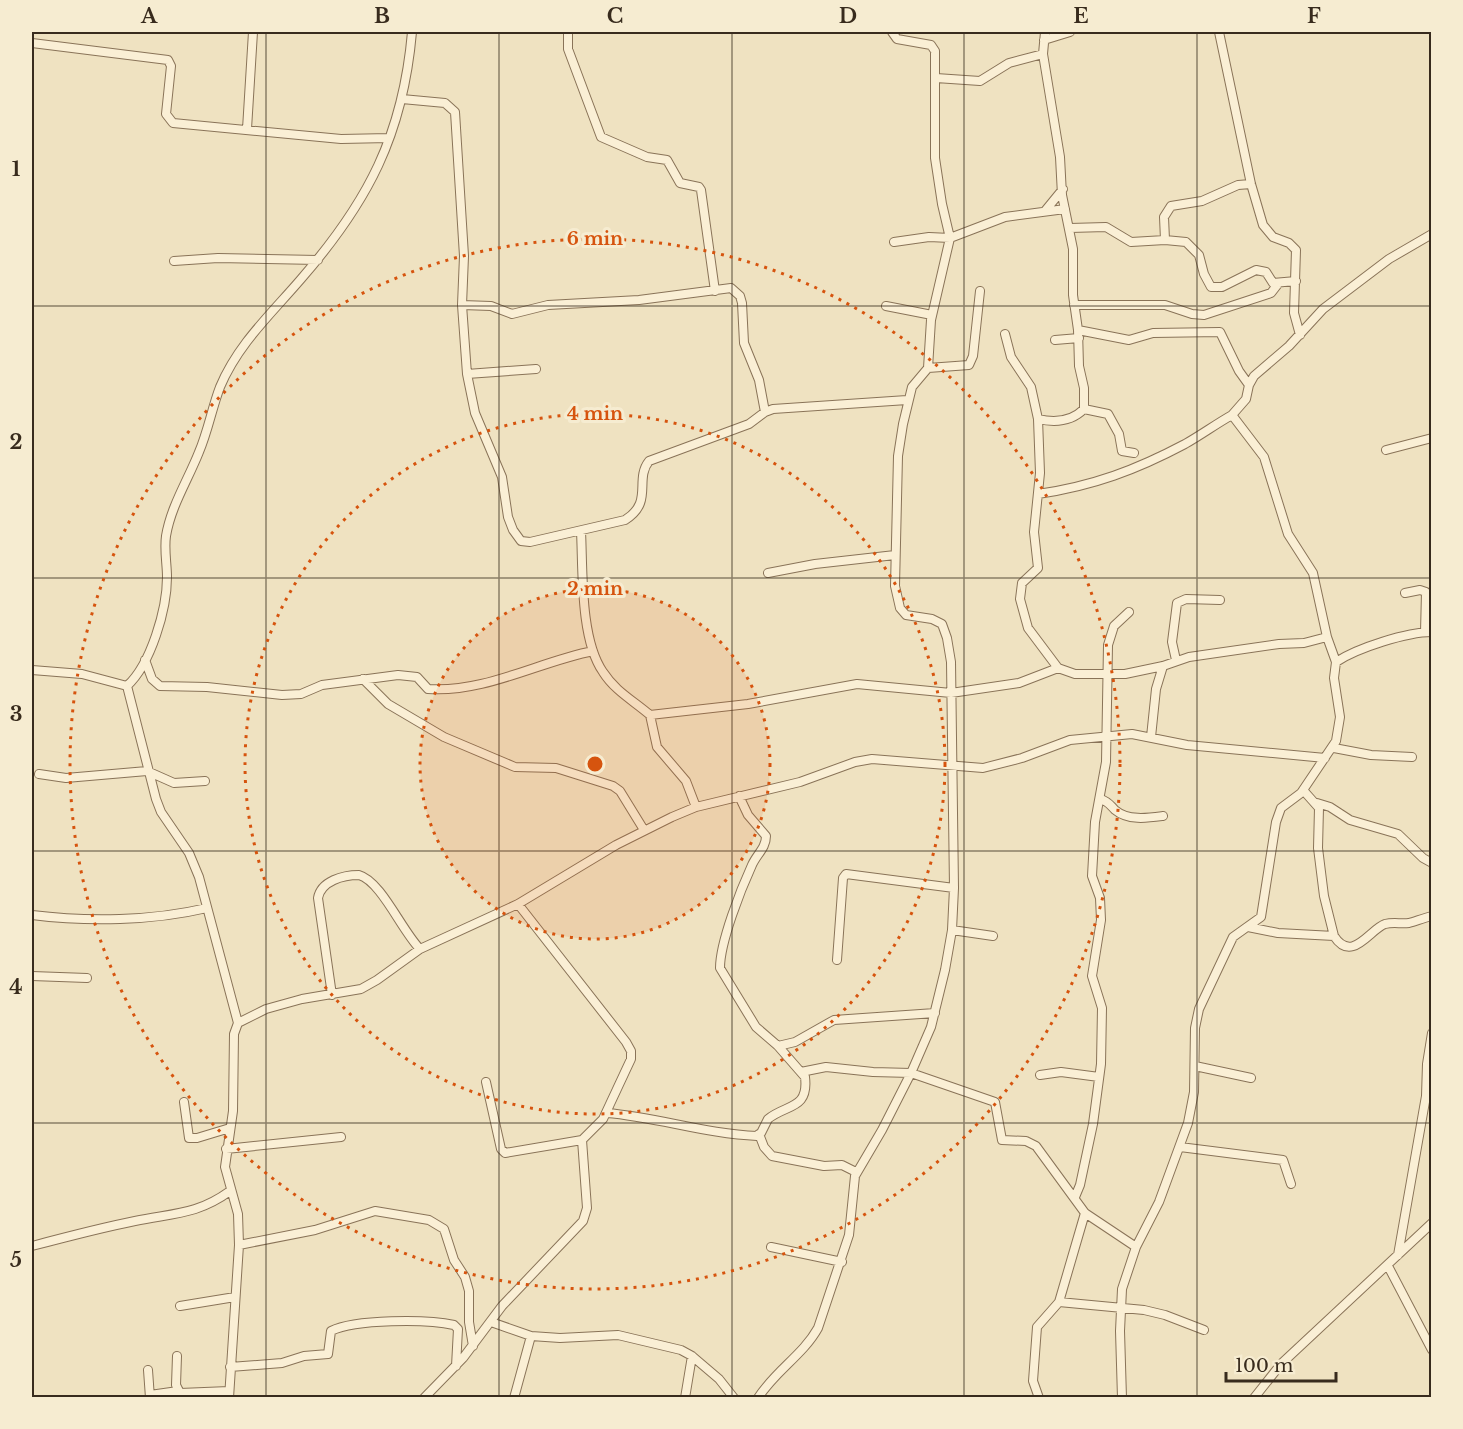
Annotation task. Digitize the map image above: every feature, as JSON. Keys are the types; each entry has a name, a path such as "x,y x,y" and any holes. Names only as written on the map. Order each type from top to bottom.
{"street":[{"path":"247,129 253,32"},
{"path":"127,686 145,660 163,612 167,577 166,537 180,491 200,451 219,389 243,345 339,234 374,176 402,99 412,32"},
{"path":"568,32 568,49 601,137 647,157 667,160 680,183 699,187 702,190 715,291"},
{"path":"758,1398 774,1375 812,1339 842,1262 849,1235 856,1172 882,1130 911,1072 935,1013 952,930 954,888 951,662 946,630 936,620 906,615 900,608 895,586 898,456 907,400 912,387 928,368 932,315 950,238 935,158 936,78 933,48 897,39 892,32"},
{"path":"1070,32 1044,36 1043,54 1065,208 1070,228 1074,306 1079,366 1084,388 1084,409"},
{"path":"1219,32 1251,183 1267,232 1289,243 1296,250 1294,320 1300,335"},
{"path":"32,43 168,60 171,66 166,114 169,121 178,125 247,129 340,139 389,138"},
{"path":"936,78 981,81 1009,63 1043,54"},
{"path":"402,99 445,103 455,112 464,256 462,306 467,374 475,413 496,461 508,517 518,537 524,542 625,520 637,511 642,503 645,465 656,456 749,424 765,412 795,406 907,400"},
{"path":"1165,240 1164,217 1172,206 1202,201 1238,185 1251,183"},
{"path":"1045,212 1063,189"},
{"path":"894,243 929,237 950,238 1005,217 1065,208"},
{"path":"1070,228 1106,227 1131,242 1178,240 1194,247 1211,287 1222,287 1256,270 1266,272 1270,280 1278,284 1296,281"},
{"path":"1038,494 1084,487 1121,474 1186,443 1232,415 1246,399 1254,376 1300,335 1323,309 1389,259 1431,234"},
{"path":"174,261 218,258 318,260"},
{"path":"1074,306 1165,306 1203,315 1271,293 1278,284"},
{"path":"462,306 491,306 512,314 548,305 639,300 731,288 740,296 744,343 759,380 765,412"},
{"path":"928,368 969,365 973,356 980,291"},
{"path":"886,306 932,315"},
{"path":"1055,340 1078,334 1129,340 1153,333 1220,332 1249,386"},
{"path":"1005,334 1011,357 1031,387 1038,419 1038,494 1034,531 1038,568 1022,583 1020,599 1028,628 1058,668 1075,674 1125,674 1163,666 1176,660 1279,644 1304,643 1327,637"},
{"path":"467,374 536,369"},
{"path":"1038,419 1050,422 1069,420 1084,409 1108,414 1119,434 1122,451 1134,453"},
{"path":"1122,1398 1120,1307 1126,1275 1136,1247 1160,1202 1192,1103 1199,1009 1233,938 1256,922 1264,909 1278,815 1286,804 1303,790 1315,769 1334,748 1340,717 1334,678 1336,662 1327,637 1314,573 1288,534 1264,457 1232,415"},
{"path":"1386,450 1431,438"},
{"path":"581,531 586,610 593,651 601,670 618,691 650,715 657,747 686,781 696,807"},
{"path":"768,573 814,564 895,555"},
{"path":"1336,662 1362,649 1428,632 1426,592 1420,590 1405,593"},
{"path":"1176,660 1172,642 1177,603 1186,599 1220,600"},
{"path":"1075,1197 1080,1185 1093,1124 1099,1077 1102,1008 1092,976 1101,908 1092,876 1095,822 1107,736 1106,674 1110,635 1120,620 1129,612"},
{"path":"145,660 152,678 160,686 207,687 282,695 301,694 322,685 410,675 419,678 428,689 448,688 526,672 566,656 593,651"},
{"path":"1151,737 1156,689 1163,666"},
{"path":"650,715 748,704 840,685 879,684 951,693 1019,683 1058,668"},
{"path":"32,670 82,674 127,686"},
{"path":"363,679 388,705 444,736 515,767 573,772 613,786 620,791 644,830"},
{"path":"127,686 140,729 147,771 161,812 189,853 207,908 238,1023 234,1034 230,1128 225,1167 238,1214 239,1245 229,1394 183,1394 178,1391 150,1396 148,1370"},
{"path":"238,1023 266,1009 302,999 361,989 377,981 420,949 518,904 644,830 696,807 800,782 855,762 872,759 983,768 1022,758 1070,740 1132,734 1226,750 1325,758"},
{"path":"1334,748 1371,755 1412,757"},
{"path":"39,774 66,778 147,771 174,783 205,781"},
{"path":"1303,790 1317,803 1330,807 1350,820 1394,832 1431,863"},
{"path":"739,796 748,815 766,836 766,842 753,862 739,897 720,968 756,1028 778,1046 805,1077 805,1093 793,1108 768,1119 759,1134"},
{"path":"1100,799 1107,801 1122,815 1163,816"},
{"path":"1317,803 1318,848 1324,896 1334,936 1341,944 1357,945 1364,942 1383,925 1406,923 1431,916"},
{"path":"837,960 843,878 846,874 954,888"},
{"path":"332,995 318,898 321,889 334,880 358,875 372,883 407,935 420,949"},
{"path":"486,1082 501,1149 505,1153 582,1140 607,1113 631,1059 631,1051 518,904"},
{"path":"32,915 86,920 160,917 207,908"},
{"path":"1248,927 1278,933 1334,936"},
{"path":"952,930 993,936"},
{"path":"32,976 87,978"},
{"path":"778,1046 795,1042 834,1020 935,1013"},
{"path":"1398,1256 1426,1096 1431,1033"},
{"path":"1195,1066 1251,1078"},
{"path":"801,1072 826,1067 873,1072 911,1072 995,1102 1002,1140 1026,1141 1036,1146 1085,1213 1136,1247"},
{"path":"1040,1075 1061,1072 1099,1077"},
{"path":"184,1102 189,1137 197,1138 230,1128"},
{"path":"607,1113 634,1115 673,1125 759,1134"},
{"path":"759,1134 764,1147 776,1157 824,1166 842,1165 856,1172"},
{"path":"226,1149 341,1137"},
{"path":"424,1398 473,1346 502,1306 583,1221 587,1209 582,1140"},
{"path":"1179,1147 1283,1160 1291,1184"},
{"path":"32,1246 130,1222 187,1214 215,1202 230,1191"},
{"path":"239,1245 286,1238 375,1211 429,1220 444,1229 454,1260 465,1277 469,1291 469,1322 473,1346"},
{"path":"1039,1398 1033,1381 1037,1327 1059,1302 1085,1213"},
{"path":"1254,1398 1281,1364 1388,1266 1431,1223"},
{"path":"771,1247 842,1262"},
{"path":"1388,1266 1431,1350"},
{"path":"180,1306 236,1297"},
{"path":"1059,1302 1120,1307 1165,1315 1204,1330"},
{"path":"230,1367 282,1363 304,1356 328,1354 331,1332 350,1324 373,1322 454,1325 458,1329 459,1340 456,1366"},
{"path":"491,1322 531,1336 560,1338 618,1335 681,1350 692,1356 719,1379 734,1398"},
{"path":"514,1398 531,1336"},
{"path":"177,1356 175,1381 178,1391"},
{"path":"685,1398 692,1356"}]}
